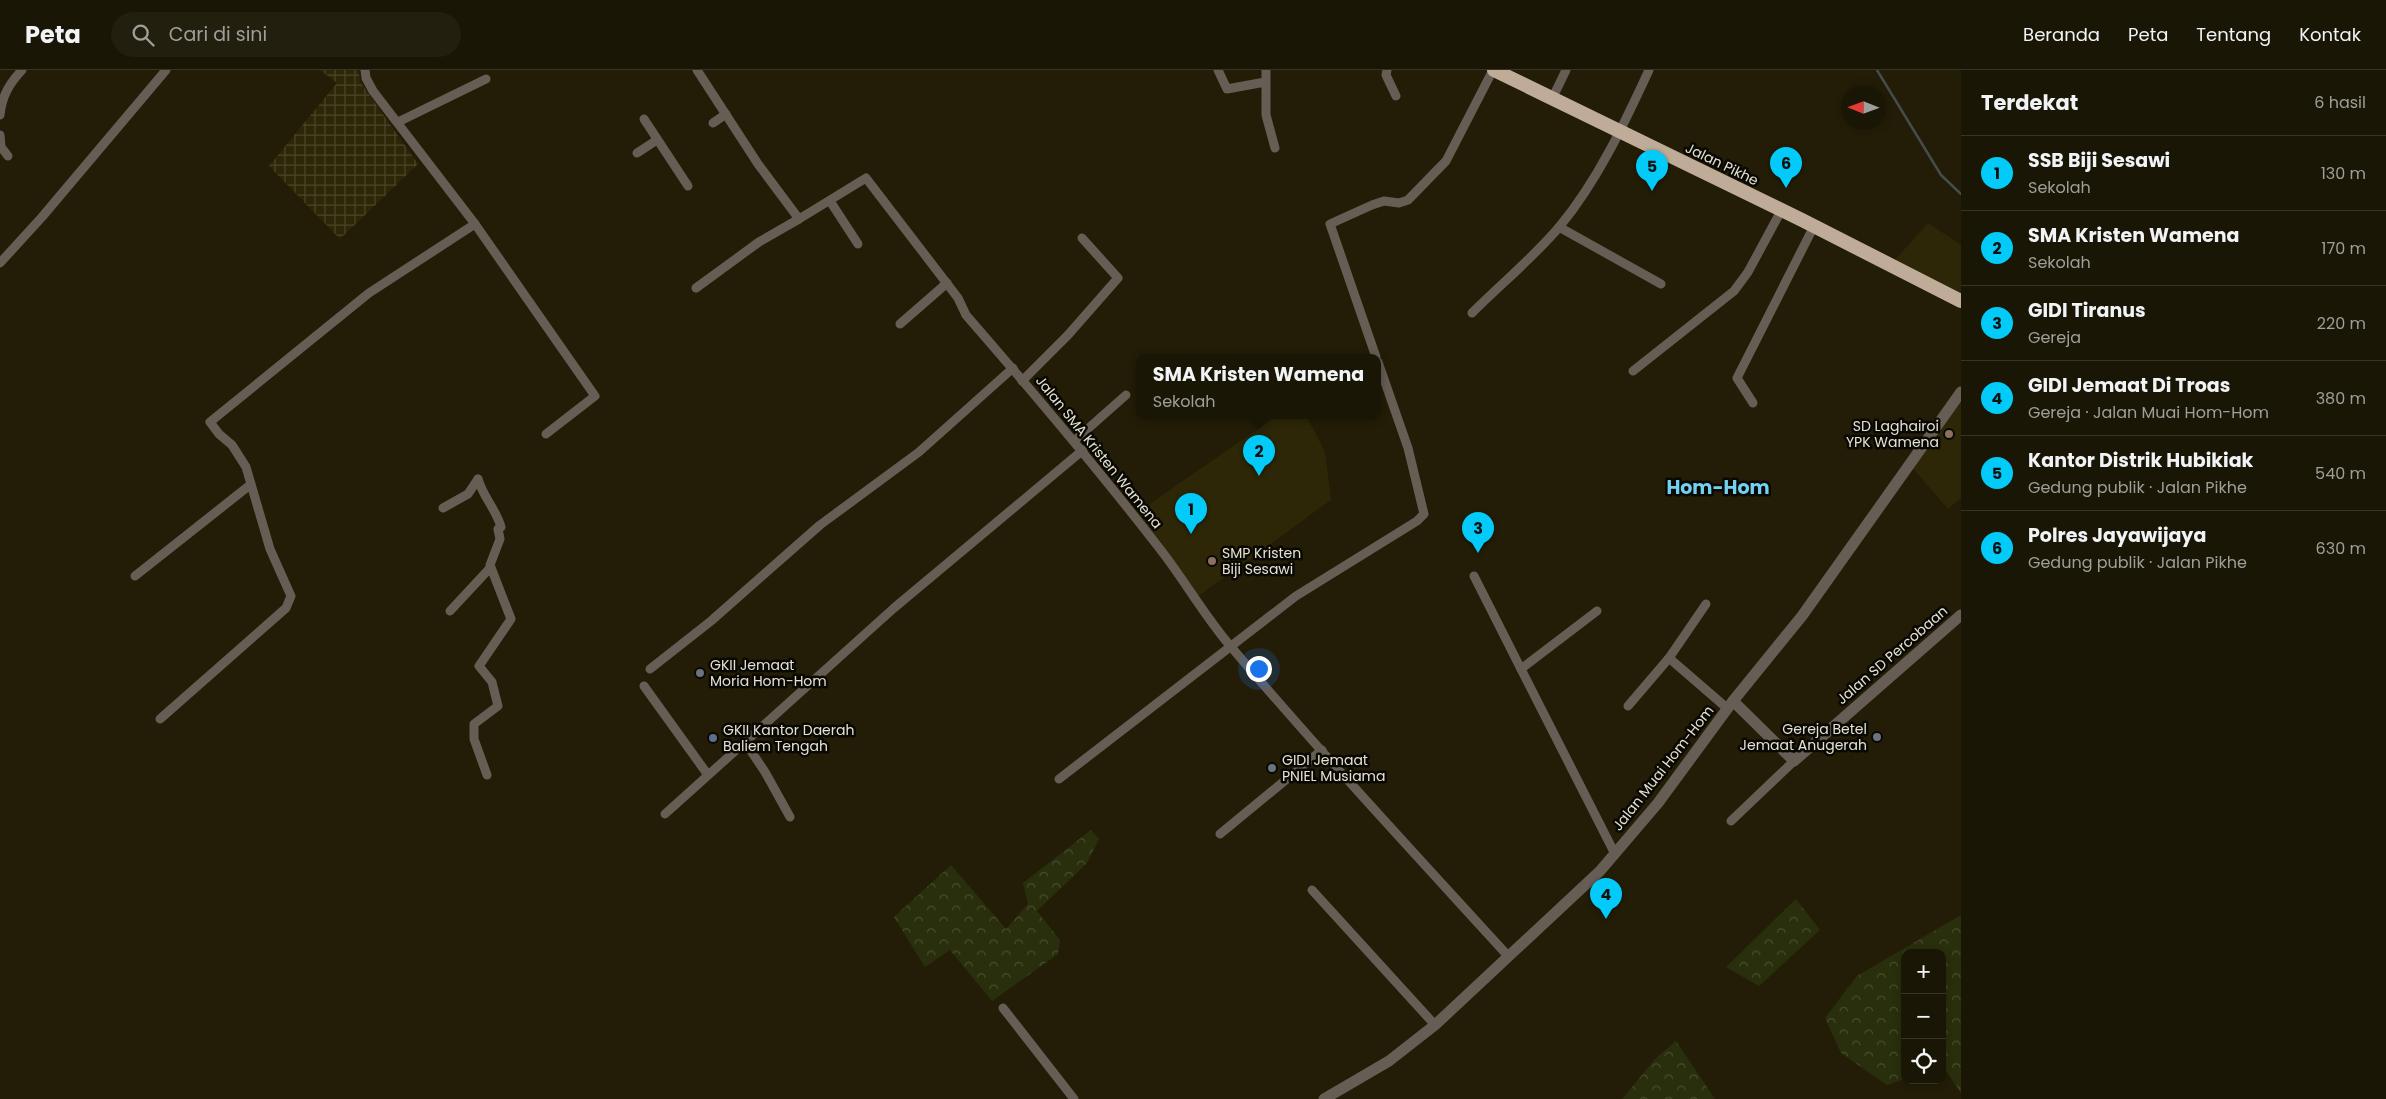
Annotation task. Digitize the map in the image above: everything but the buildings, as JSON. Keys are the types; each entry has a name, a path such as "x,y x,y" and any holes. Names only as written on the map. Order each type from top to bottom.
{"highway":[{"name":"Jalan Pikhe","path":"1494,70 1814,226 1961,301"}],"street":[{"path":"0,115 2,99 11,83 22,70"},
{"path":"0,263 42,217 166,70"},
{"path":"365,70 366,78 373,91 475,224 595,396 546,434"},
{"path":"697,70 758,164 799,219"},
{"path":"1218,70 1226,89 1264,82"},
{"path":"1266,70 1264,82 1266,115 1275,148"},
{"path":"1387,70 1386,75 1396,96"},
{"path":"1375,354 1330,224 1384,201 1399,203 1408,200 1446,161 1494,70"},
{"path":"1552,99 1566,70"},
{"path":"1472,313 1559,227 1587,189 1620,131 1649,70"},
{"path":"398,122 486,79"},
{"path":"713,123 726,114"},
{"path":"644,119 688,186"},
{"path":"0,135 1,147 8,156"},
{"path":"637,153 657,140"},
{"name":"Jalan SMA Kristen Wamena","path":"696,288 759,242 866,178 947,283 966,315 1083,450 1162,552 1230,647 1322,750 1350,785 1392,828 1508,956"},
{"path":"830,200 858,244"},
{"path":"1633,372 1734,291 1748,272 1781,210"},
{"path":"160,719 240,651 290,602 290,590 270,549 246,467 232,445 219,434 210,422 369,293 475,224"},
{"path":"1753,403 1736,378 1814,226"},
{"path":"1559,227 1660,284"},
{"path":"1022,380 1068,335 1118,278 1082,238"},
{"path":"900,324 947,283"},
{"path":"650,669 711,621 820,525 919,452 1012,368"},
{"path":"1059,778 1296,596 1417,521 1424,514 1408,448 1381,371"},
{"name":"Jalan Muai Hom-Hom","path":"1324,1099 1389,1061 1434,1025 1615,854 1658,803 1731,705 1802,616 1961,392"},
{"path":"1074,441 1126,395"},
{"path":"665,814 894,608 1083,450"},
{"path":"444,508 468,494 478,479 482,494 497,515 501,527 498,529 500,539 492,556 490,568 510,619 479,666 492,682 498,706 474,724 474,739 487,775"},
{"path":"135,576 250,485"},
{"path":"450,611 490,568"},
{"path":"1474,576 1615,854"},
{"path":"1628,706 1669,658 1706,604"},
{"path":"1521,669 1597,611"},
{"name":"Jalan SD Percobaan","path":"1794,761 1961,616"},
{"path":"1669,658 1731,705 1794,761 1731,822"},
{"path":"644,686 708,775"},
{"path":"745,742 765,772 790,817"},
{"path":"1220,834 1322,750"},
{"path":"1312,890 1434,1025"},
{"path":"1003,1008 1074,1099"}],"shaded area":[{"path":"320,70 358,70 361,83 418,164 340,239 269,166 337,83"},
{"path":"1928,223 1961,245 1961,294 1895,260"},
{"name":"SD Laghairoi YPK Wamena","path":"1961,402 1961,498 1948,509 1912,467"},
{"path":"1272,419 1308,419 1325,452 1331,500 1196,598 1132,516"}],"green space":[{"path":"1091,830 1099,839 1087,863 1037,911 1060,940 1058,954 992,1001 950,950 925,967 894,917 951,865 1006,929 1028,904 1023,883"},
{"path":"1796,899 1820,930 1759,986 1726,967"},
{"path":"1961,915 1961,1093 1946,1071 1946,949 1903,949"},
{"path":"1901,950 1901,1080 1887,1085 1841,1053 1825,1018 1857,976"},
{"path":"1676,1041 1715,1099 1622,1099 1656,1058"}],"waterway":[{"path":"1877,70 1941,175 1961,194"}],"place":[{"name":"Polres Jayawijaya","path":"1786,188"},
{"name":"Kantor Distrik Hubikiak","path":"1652,191"},
{"name":"SD Laghairoi YPK Wamena","path":"1949,434"},
{"name":"SMA Kristen Wamena","path":"1259,476"},
{"name":"SSB Biji Sesawi","path":"1191,534"},
{"name":"GIDI Tiranus","path":"1478,553"},
{"name":"SMP Kristen Biji Sesawi","path":"1212,561"},
{"name":"GKII Jemaat Moria Hom-Hom","path":"700,673"},
{"name":"Gereja Betel Jemaat Anugerah","path":"1877,737"},
{"name":"GKII Kantor Daerah Baliem Tengah","path":"713,738"},
{"name":"GIDI Jemaat PNIEL Musiama","path":"1272,768"},
{"name":"GIDI Jemaat Di Troas","path":"1606,919"}],"district":[{"name":"Hom-Hom","path":"1718,487"}]}
